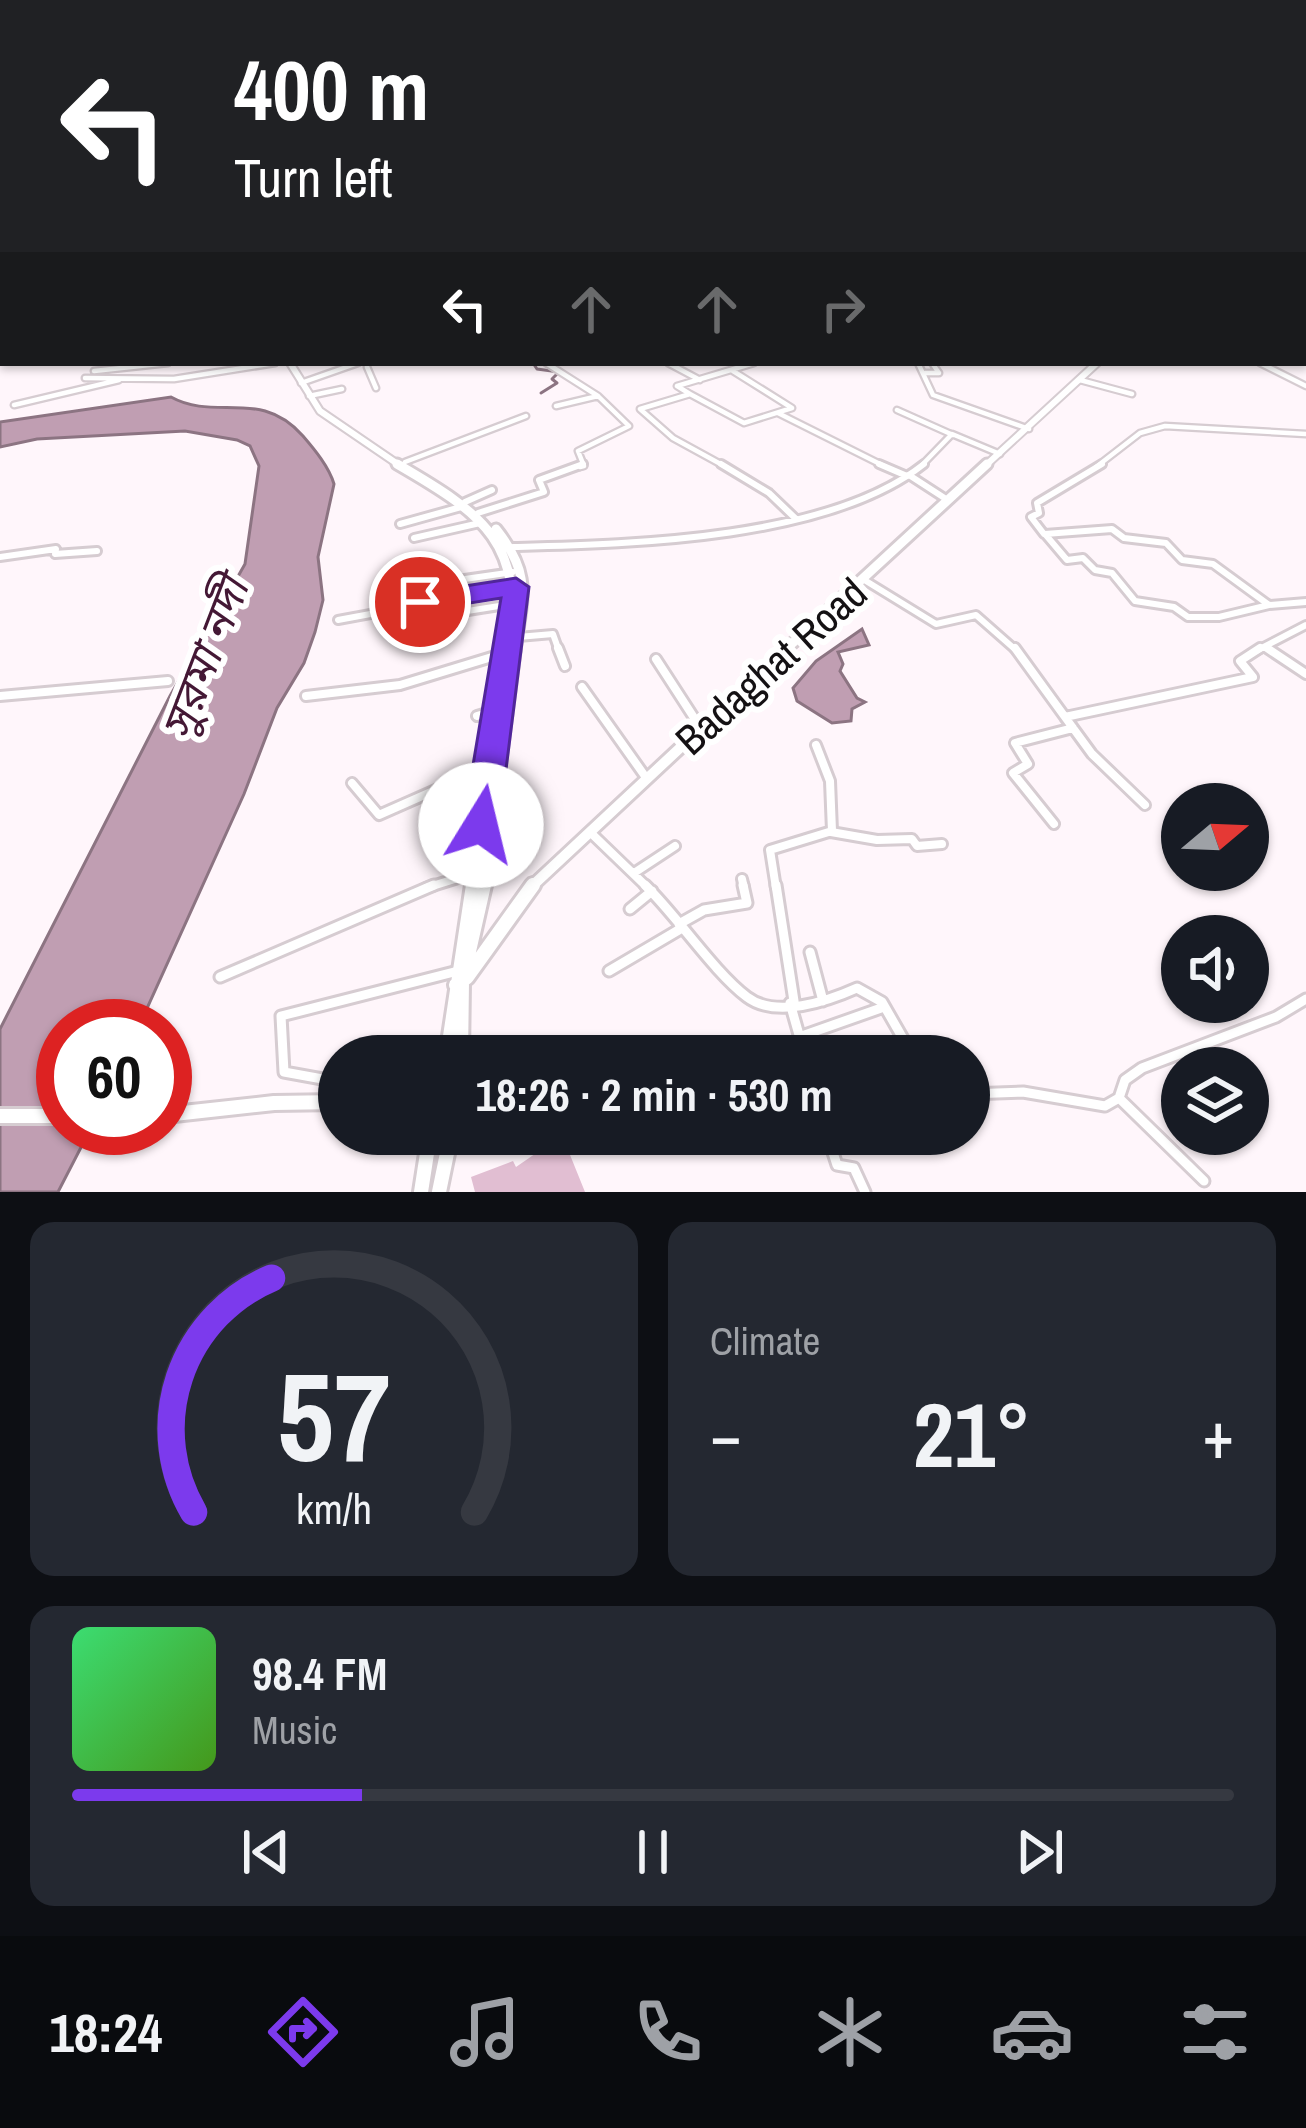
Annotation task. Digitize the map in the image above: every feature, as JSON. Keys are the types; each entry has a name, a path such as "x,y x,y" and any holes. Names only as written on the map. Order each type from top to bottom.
{"main road":[{"path":"292,366 322,410 463,505"},
{"name":"Badaghat Road","path":"458,979 520,898 1094,366"},
{"path":"340,423 405,462 513,547 523,588 518,638 490,806 472,872 475,900"},
{"path":"450,1035 475,900 486,870 490,766 516,587 502,544 479,518"},
{"path":"458,979 460,1035"},
{"path":"192,1112 318,1101"},
{"path":"0,1116 36,1116"},
{"path":"422,1192 427,1155"},
{"path":"439,1192 447,1155"}],"street":[{"path":"202,374 203,366"},
{"path":"301,383 349,366"},
{"path":"370,366 367,367 376,388"},
{"path":"414,538 544,492 539,480 584,466 578,451 629,426 598,396 551,366"},
{"path":"674,366 700,380"},
{"path":"733,370 792,408 744,423 677,386 745,366"},
{"path":"920,366 933,395 1030,428"},
{"path":"925,373 939,373 934,366"},
{"path":"1266,366 1306,386"},
{"path":"94,371 141,367"},
{"path":"85,378 202,374 226,367"},
{"path":"14,405 114,385 121,377"},
{"path":"1080,380 1132,394"},
{"path":"310,398 342,389"},
{"path":"690,394 640,409 655,416 671,436 755,485 795,518"},
{"path":"556,406 598,396"},
{"path":"897,410 1001,455"},
{"path":"778,413 951,502"},
{"path":"405,462 526,416"},
{"path":"1306,434 1185,425 1140,433 1112,460 1067,481 1037,503 1038,515 1031,517 1067,560 1083,558 1095,570 1112,573 1136,601 1148,606 1174,608 1192,618 1306,602"},
{"path":"513,547 625,544 795,518 875,494 908,476 952,435"},
{"path":"400,524 463,505 492,490"},
{"path":"1045,534 1112,529 1124,538 1166,543 1183,560 1219,568 1268,605"},
{"path":"0,557 56,549 55,554 97,551"},
{"path":"443,582 513,572"},
{"path":"866,581 936,624 966,613 976,615 1015,648 1073,728 1144,806"},
{"path":"338,620 516,587"},
{"path":"398,622 515,603"},
{"path":"1065,717 1197,692 1253,676 1240,661 1288,631 1306,626"},
{"path":"518,638 553,634 565,666"},
{"path":"1265,647 1306,674"},
{"path":"306,696 400,685 509,652"},
{"path":"656,659 702,730"},
{"path":"0,696 33,688 114,688 168,681"},
{"path":"582,687 647,779"},
{"path":"477,716 500,709"},
{"path":"1054,824 1013,773 1028,764 1015,742 1073,728"},
{"path":"816,745 830,782 831,832"},
{"path":"352,783 379,815 490,766"},
{"path":"589,832 652,891 748,998 760,1005 823,1001 857,988 884,1007 901,1035"},
{"path":"800,1035 770,850 831,832 878,840 912,839 917,846 942,844"},
{"path":"634,873 675,846"},
{"path":"220,977 290,950 393,900 486,870"},
{"path":"609,971 704,910 747,903 742,879"},
{"path":"629,909 652,891"},
{"path":"810,952 823,1001"},
{"path":"318,1078 284,1072 281,1016 458,979"},
{"path":"990,1093 1024,1092 1105,1106 1119,1098 1125,1081 1142,1068 1276,1016 1306,998"},
{"path":"806,1035 884,1007"},
{"path":"1119,1098 1204,1181"},
{"path":"834,1155 837,1166 854,1168 865,1192"}],"shaded area":[{"path":"533,1155 570,1155 585,1192 475,1192 471,1177 513,1161 516,1167"}],"water":[{"name":"সুরমা নদী","path":"171,397 205,407 254,409 287,421 303,436 334,484 318,557 323,600 304,663 277,708 244,794 151,999 36,999 36,1155 77,1155 58,1192 0,1192 0,1029 170,696 245,564 259,466 250,446 185,431 37,439 0,447 0,422"},
{"path":"862,629 869,645 838,652 843,664 840,671 857,698 865,702 852,709 851,721 832,723 797,701 793,688 816,661"}],"waterway":[{"path":"535,366 559,372 552,379 557,383 541,393"}],"route":[{"path":"420,602 516,587 481,825"}]}
